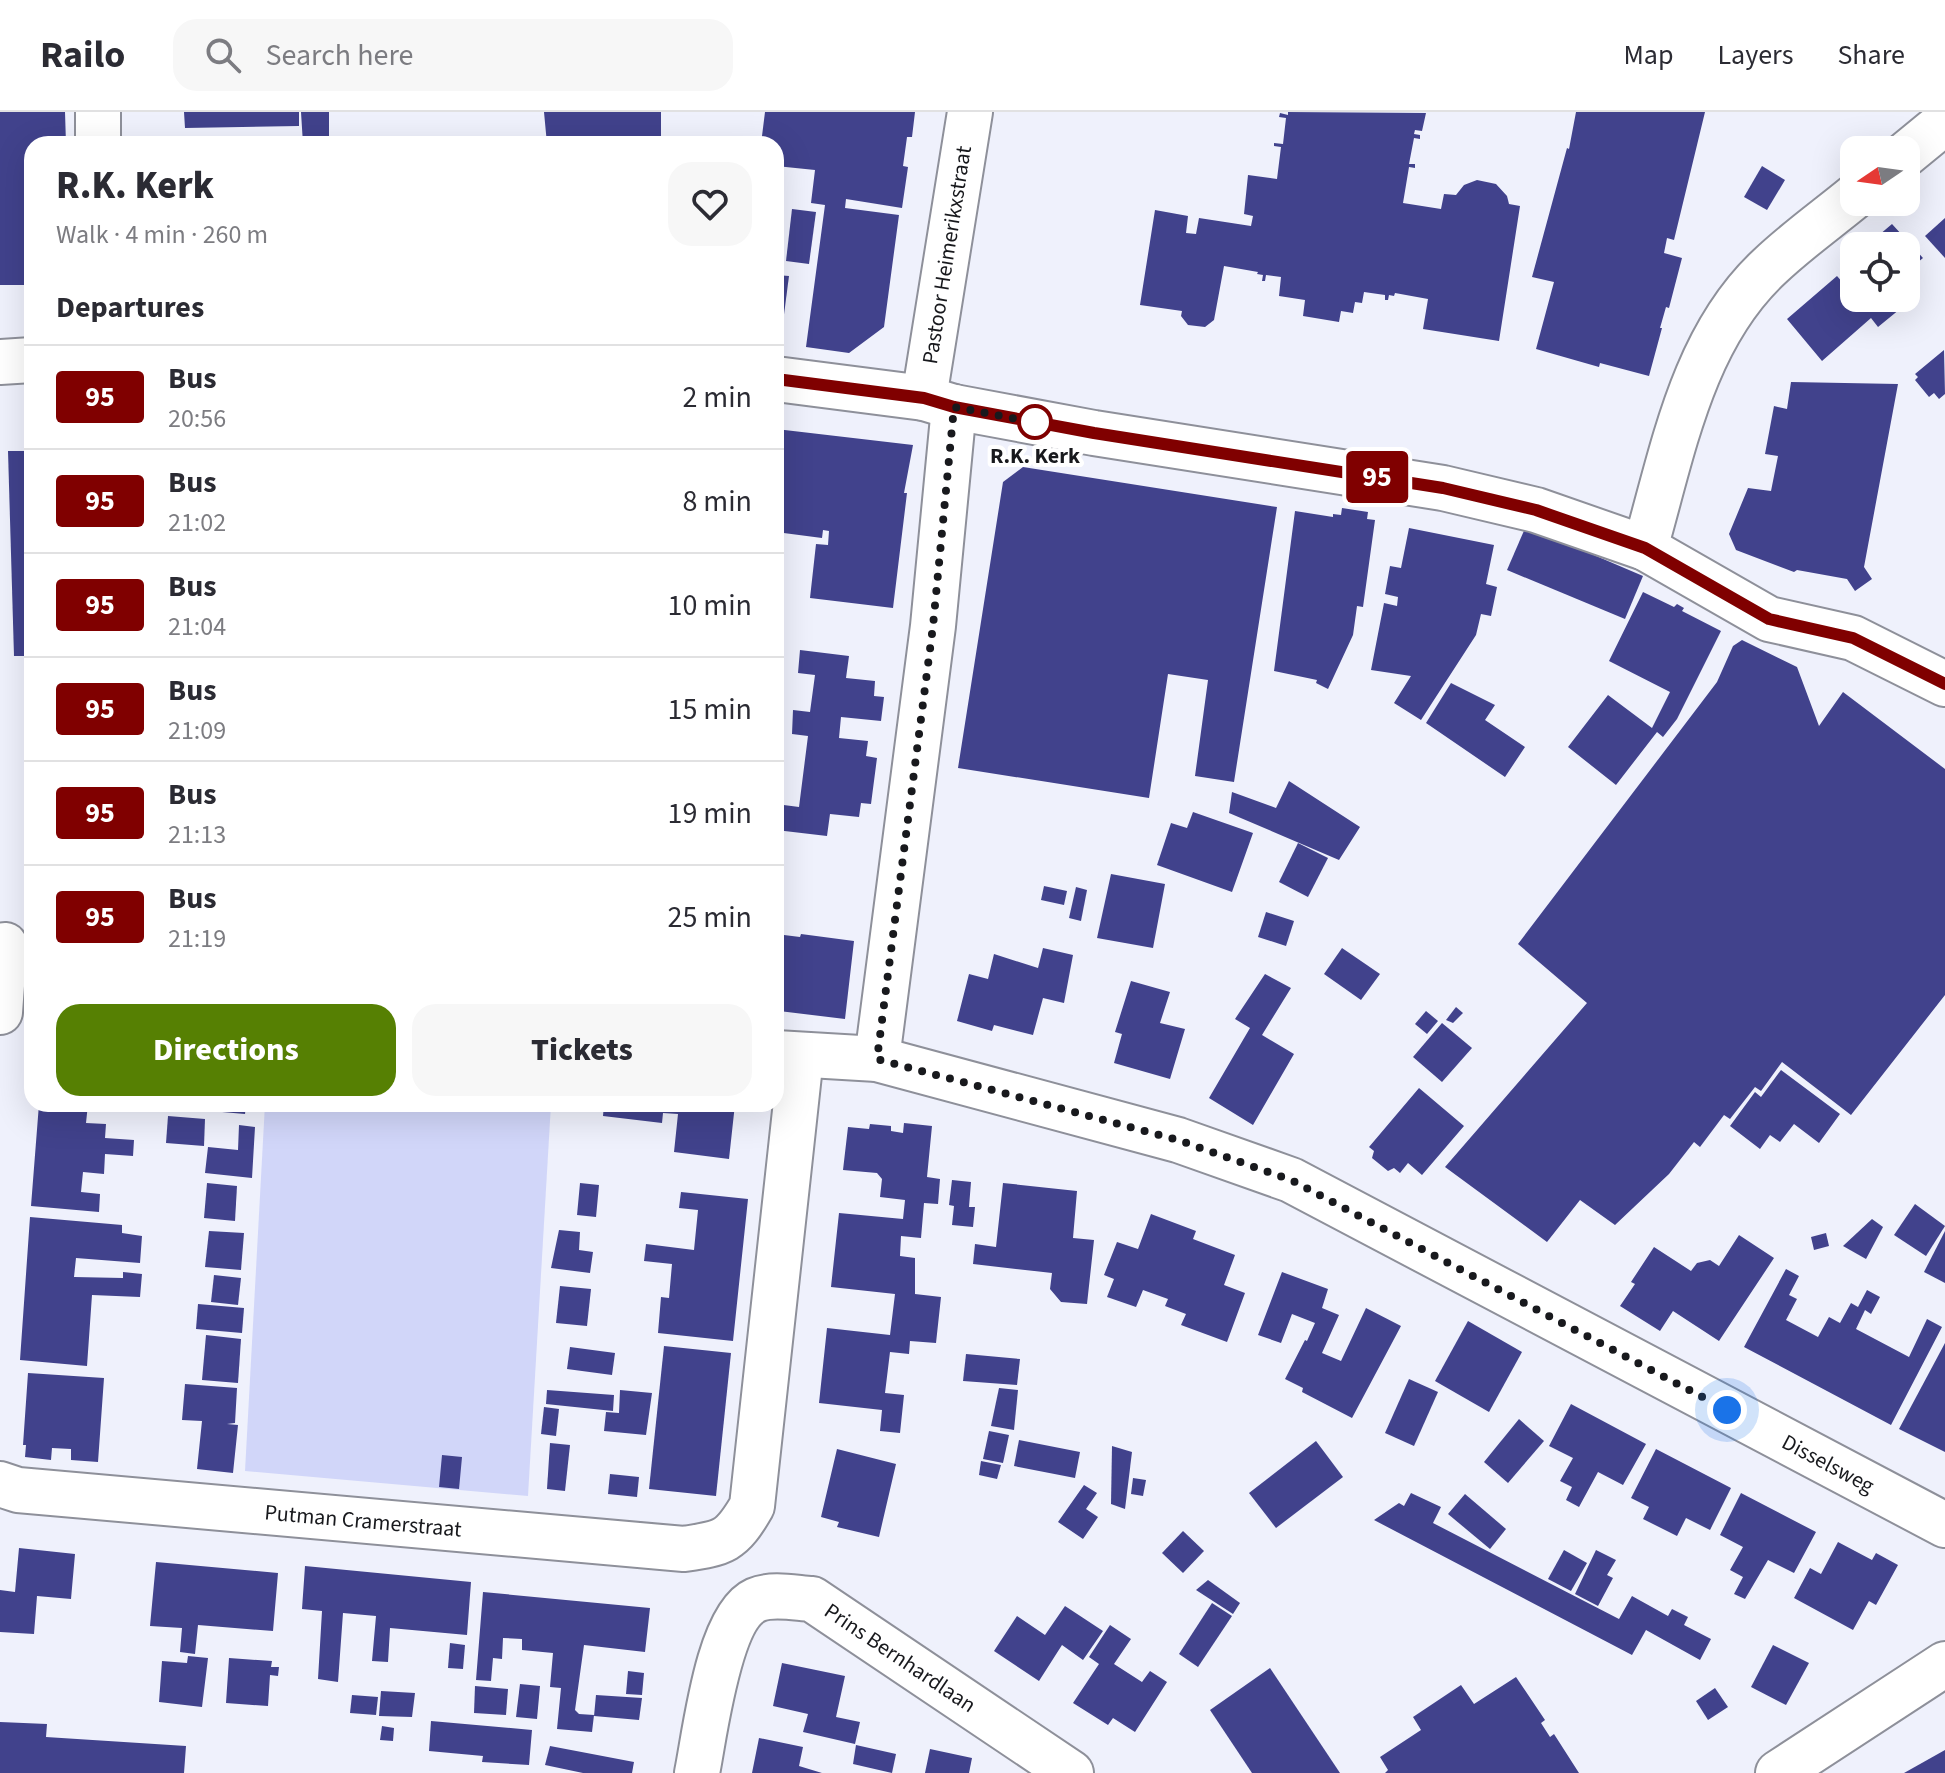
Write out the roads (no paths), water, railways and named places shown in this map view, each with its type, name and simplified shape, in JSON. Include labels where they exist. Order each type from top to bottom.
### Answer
[{"type":"street","points":[[98,112],[98,136]]},
{"type":"street","name":"Pastoor Heimerikxstraat","points":[[877,1059],[933,626],[939,403],[970,112]]},
{"type":"street","points":[[1920,143],[1945,122]]},
{"type":"street","points":[[1645,548],[1691,385],[1727,318],[1767,268],[1840,208]]},
{"type":"street","points":[[0,362],[24,360]]},
{"type":"street","points":[[784,380],[939,403],[1094,433],[1443,488],[1536,510],[1645,548],[1769,619],[1853,638],[1945,684]]},
{"type":"street","points":[[0,1012],[12,945]]},
{"type":"street","name":"Disselsweg","points":[[788,1055],[877,1059],[1178,1140],[1291,1180],[1945,1525]]},
{"type":"street","name":"Putman Cramerstraat","points":[[784,1105],[788,1055]]},
{"type":"street","name":"Putman Cramerstraat","points":[[0,1484],[18,1490],[684,1549],[718,1544],[737,1530],[752,1506],[783,1112]]},
{"type":"street","name":"Prins Bernhardlaan","points":[[697,1773],[721,1656],[733,1622],[755,1600],[783,1597],[812,1599],[1071,1773]]},
{"type":"street","points":[[1778,1773],[1945,1664]]},
{"type":"place","name":"R.K. Kerk","points":[[1035,422]]}]
